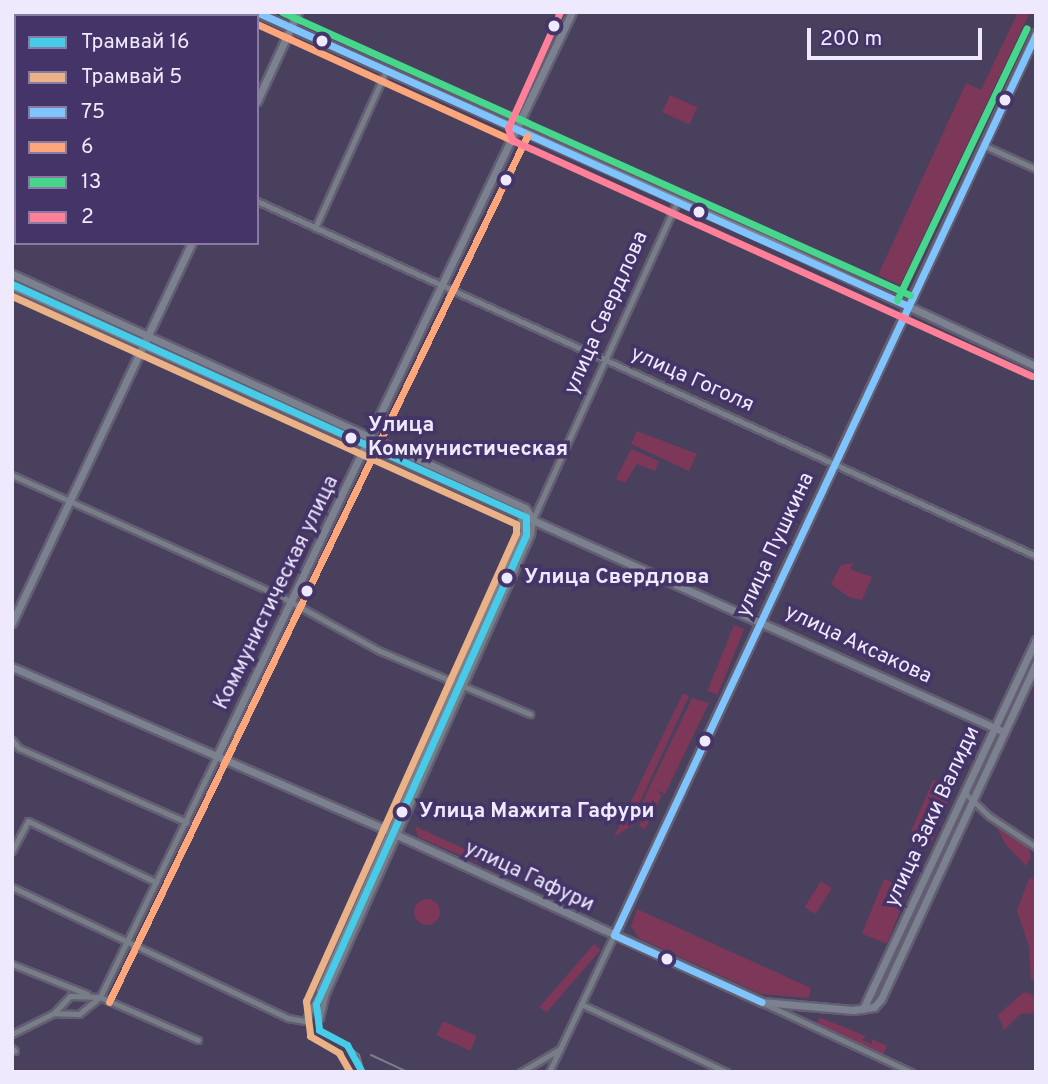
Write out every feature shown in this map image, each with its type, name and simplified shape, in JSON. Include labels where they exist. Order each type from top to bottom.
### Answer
[{"type":"main road","points":[[256,12],[678,200],[1036,366]]},
{"type":"main road","points":[[259,97],[298,12]]},
{"type":"main road","name":"Коммунистическая улица","points":[[218,756],[518,131],[572,12]]},
{"type":"main road","name":"улица Пушкина","points":[[614,934],[906,305],[1036,33]]},
{"type":"main road","points":[[12,623],[191,245]]},
{"type":"main road","points":[[12,274],[525,508],[533,519]]},
{"type":"main road","points":[[12,286],[366,448],[520,516],[533,519]]},
{"type":"main road","name":"улица Свердлова","points":[[323,991],[461,682],[524,531],[520,516]]},
{"type":"main road","name":"улица Аксакова","points":[[533,519],[1004,732]]},
{"type":"main road","name":"улица Заки Валиди","points":[[862,1009],[1036,639]]},
{"type":"main road","name":"улица Заки Валиди","points":[[862,1009],[881,999],[1036,664]]},
{"type":"main road","name":"улица Гафури","points":[[12,667],[394,833],[762,1002]]},
{"type":"main road","points":[[762,1002],[805,1008],[862,1009]]},
{"type":"street","points":[[315,228],[386,71]]},
{"type":"street","points":[[983,145],[1036,169]]},
{"type":"street","name":"улица Свердлова","points":[[461,682],[531,534],[533,519],[678,200]]},
{"type":"street","name":"улица Гоголя","points":[[259,202],[1036,556]]},
{"type":"street","points":[[12,475],[291,603],[380,651],[461,682],[530,714]]},
{"type":"street","points":[[12,740],[19,748],[186,822]]},
{"type":"street","name":"Коммунистическая улица","points":[[100,997],[218,756]]},
{"type":"street","points":[[964,792],[972,802],[1036,848]]},
{"type":"street","points":[[12,851],[27,821],[156,882]]},
{"type":"street","points":[[12,887],[129,939],[134,948],[234,994],[305,1021],[323,991]]},
{"type":"street","name":"улица Пушкина","points":[[549,1072],[614,934]]},
{"type":"street","points":[[12,964],[100,997],[198,1040]]},
{"type":"street","name":"улица Свердлова","points":[[320,1018],[323,991]]},
{"type":"street","points":[[12,1034],[54,1013],[70,996],[90,995]]},
{"type":"street","points":[[54,1013],[79,1014],[100,997]]},
{"type":"street","points":[[762,1002],[911,1072]]},
{"type":"street","points":[[581,1004],[726,1072]]},
{"type":"street","points":[[804,1023],[805,1008]]},
{"type":"street","points":[[521,1072],[560,1049]]},
{"type":"shaded area","points":[[1018,12],[1030,12],[900,285],[878,275],[966,83],[981,90]]},
{"type":"shaded area","points":[[670,95],[697,107],[690,125],[662,112]]},
{"type":"shaded area","points":[[637,431],[697,454],[689,471],[631,444]]},
{"type":"shaded area","points":[[631,449],[659,461],[655,471],[637,464],[625,483],[616,479]]},
{"type":"shaded area","points":[[853,563],[850,569],[872,577],[862,600],[849,597],[831,584],[841,565]]},
{"type":"shaded area","points":[[734,625],[744,629],[718,695],[707,691]]},
{"type":"shaded area","points":[[683,693],[689,696],[638,806],[636,823],[614,837]]},
{"type":"shaded area","points":[[692,698],[709,703],[665,794],[656,790],[662,795],[645,829],[639,826],[647,809],[641,805]]},
{"type":"shaded area","points":[[933,780],[954,789],[932,841],[911,832]]},
{"type":"shaded area","points":[[415,826],[495,863],[496,871],[418,837]]},
{"type":"shaded area","points":[[996,826],[1028,846],[1031,857],[1026,866],[1006,845]]},
{"type":"shaded area","points":[[1030,877],[1036,881],[1036,979],[1031,981],[1029,947],[1017,910]]},
{"type":"shaded area","points":[[884,879],[909,889],[887,944],[862,934]]},
{"type":"shaded area","points":[[821,881],[832,888],[816,914],[805,907]]},
{"type":"shaded area","points":[[427,899],[437,902],[440,912],[437,922],[427,925],[417,922],[414,912],[417,902]]},
{"type":"shaded area","points":[[637,909],[811,988],[809,998],[761,994],[639,938],[631,926]]},
{"type":"shaded area","points":[[594,944],[601,950],[546,1013],[540,1007]]},
{"type":"shaded area","points":[[1024,992],[1036,996],[1036,1013],[1020,1014],[1004,1030],[998,1015]]},
{"type":"shaded area","points":[[819,1017],[866,1036],[862,1040],[872,1044],[872,1039],[887,1046],[883,1055],[817,1025]]},
{"type":"shaded area","points":[[443,1021],[477,1036],[470,1051],[436,1036]]},
{"type":"tram line","name":"16","points":[[12,284],[526,517],[526,535],[316,1004],[319,1030],[347,1045],[362,1072]]},
{"type":"tram line","name":"5","points":[[12,296],[516,524],[516,533],[306,1001],[310,1036],[339,1053],[350,1072]]},
{"type":"tram line","points":[[347,1045],[359,1055],[364,1072]]},
{"type":"tram line","points":[[371,1055],[407,1072]]},
{"type":"transit line","name":"75","points":[[257,12],[906,305]]},
{"type":"transit line","name":"13","points":[[282,12],[910,295]]},
{"type":"transit line","name":"2","points":[[560,12],[508,128],[512,140],[1032,376]]},
{"type":"transit line","name":"6","points":[[259,25],[514,141]]},
{"type":"transit line","name":"13","points":[[897,300],[1027,28]]},
{"type":"transit line","name":"75","points":[[614,935],[1036,34]]},
{"type":"transit line","name":"6","points":[[109,1002],[527,136]]},
{"type":"transit line","name":"75","points":[[614,935],[762,1002]]},
{"type":"place","name":"Улица Коммунистическая","points":[[351,438]]},
{"type":"place","name":"Улица Свердлова","points":[[507,578]]},
{"type":"place","name":"Улица Мажита Гафури","points":[[402,812]]}]
